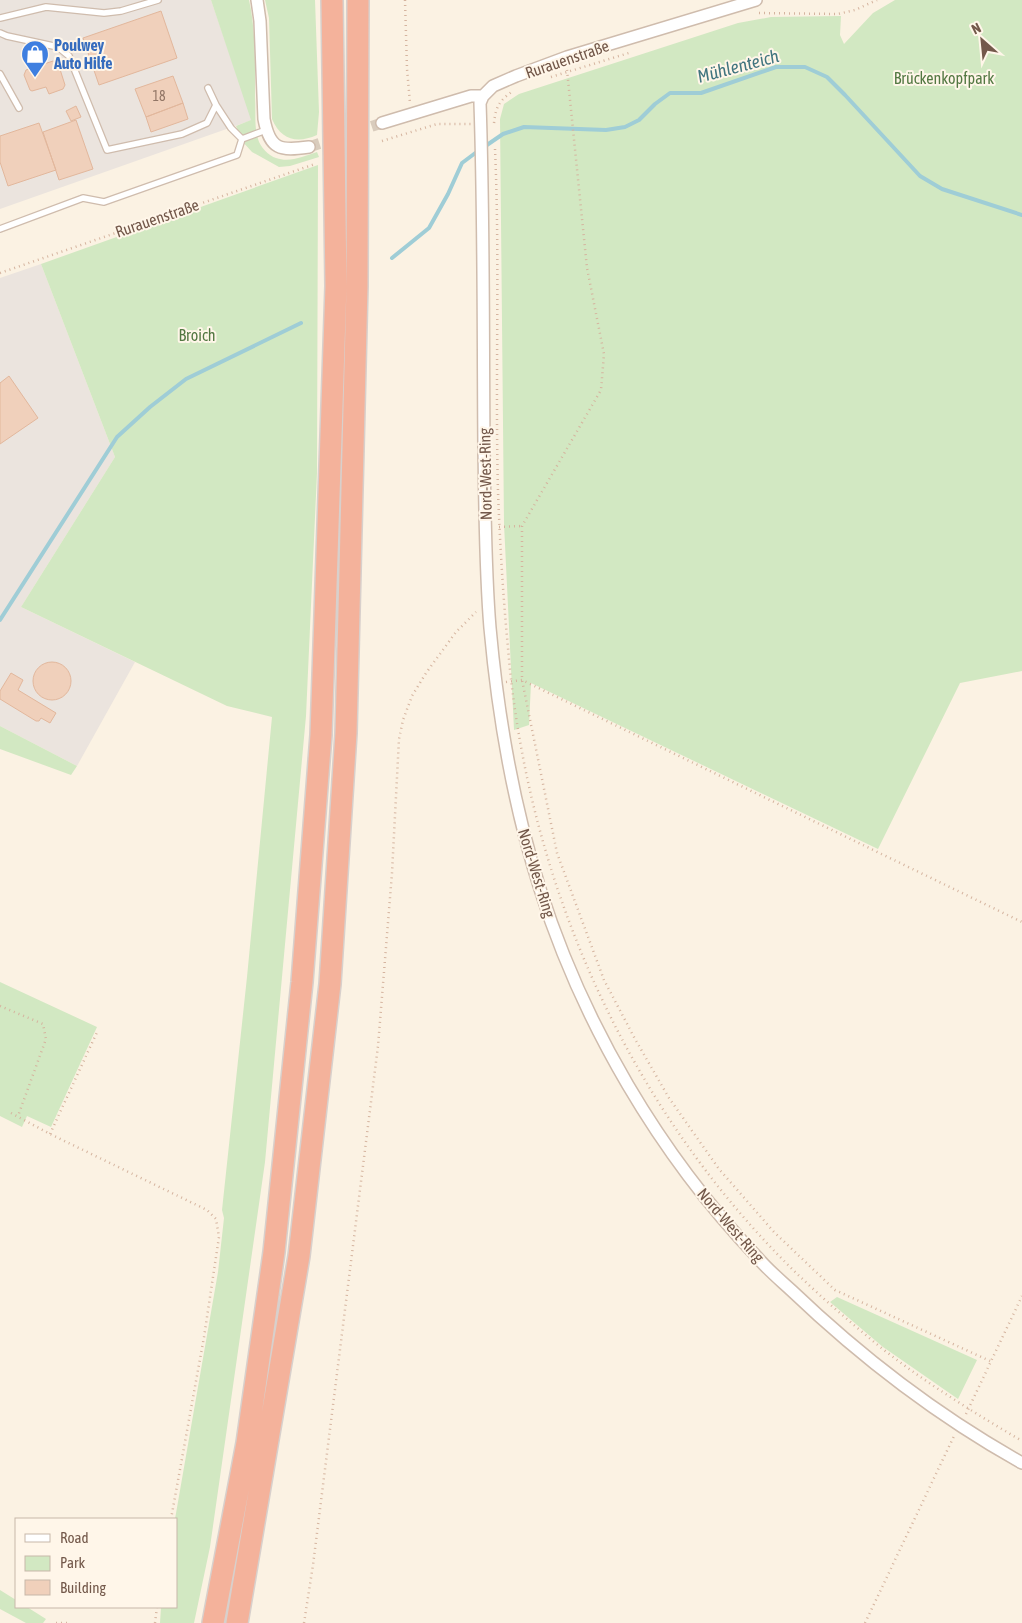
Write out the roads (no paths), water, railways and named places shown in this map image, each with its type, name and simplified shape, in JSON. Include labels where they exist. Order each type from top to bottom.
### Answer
[{"type":"highway","points":[[213,1623],[247,1443],[274,1252],[302,982],[321,735],[336,286],[332,0]]},
{"type":"highway","points":[[237,1623],[300,1256],[330,984],[346,733],[357,286],[358,0]]},
{"type":"street","points":[[257,0],[260,21],[266,130],[276,146],[289,150],[309,147]]},
{"type":"street","name":"Rurauenstraße","points":[[382,123],[471,96],[483,96],[493,86],[567,57],[756,0]]},
{"type":"street","name":"Nord-West-Ring","points":[[483,96],[480,103],[485,529],[488,596],[496,683],[516,799],[532,862],[554,928],[589,1011],[627,1082],[650,1120],[693,1181],[757,1258],[820,1318],[887,1373],[960,1424],[1022,1463]]},
{"type":"lane","points":[[0,18],[46,7],[104,13],[121,11],[158,0]]},
{"type":"lane","points":[[0,33],[58,47],[68,56],[107,150],[182,134],[207,123],[216,105]]},
{"type":"lane","points":[[0,74],[19,108]]},
{"type":"lane","points":[[208,88],[216,105],[231,128],[242,139]]},
{"type":"lane","points":[[242,139],[266,130]]},
{"type":"lane","points":[[0,229],[84,198],[104,202],[237,155],[242,139]]},
{"type":"waterway","name":"Mühlenteich","points":[[484,147],[503,134],[524,127],[606,130],[625,127],[639,120],[655,104],[670,93],[701,93],[776,67],[805,67],[827,77],[920,176],[942,189],[1022,215]]},
{"type":"waterway","name":"Mühlenteich","points":[[392,258],[429,228],[448,194],[462,163],[478,151]]},
{"type":"waterway","points":[[0,620],[117,437],[150,407],[186,379],[301,323]]},
{"type":"tunnel","points":[[309,147],[382,123]]},
{"type":"place","name":"Poulwey Auto Hilfe","points":[[35,78]]},
{"type":"park label","name":"Brückenkopfpark","points":[[944,78]]},
{"type":"park label","name":"Broich","points":[[197,335]]}]
